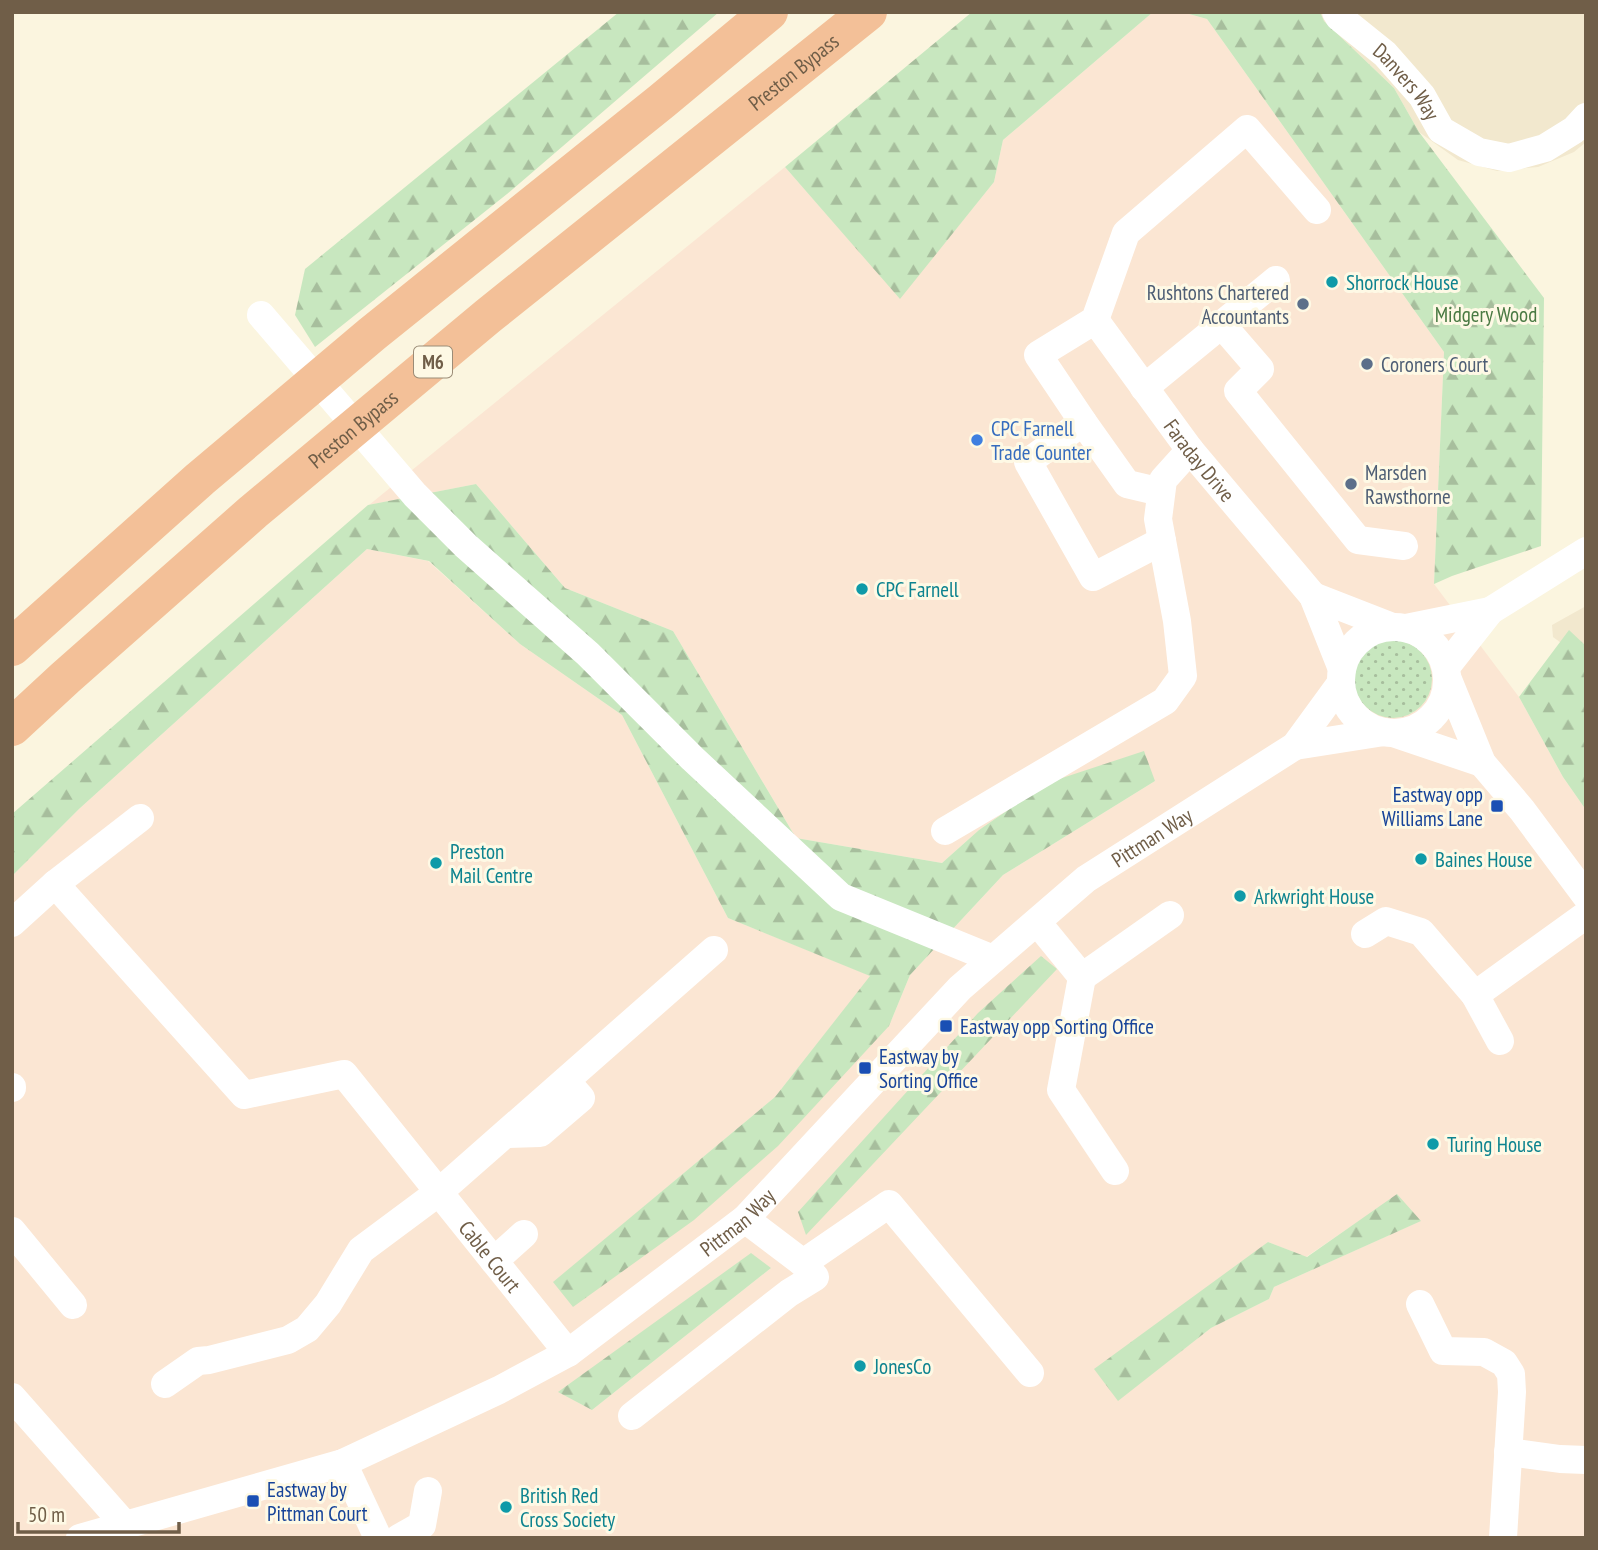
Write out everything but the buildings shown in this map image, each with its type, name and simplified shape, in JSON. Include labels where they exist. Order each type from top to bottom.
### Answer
[{"type":"highway","points":[[12,647],[200,479],[372,334],[769,12]]},
{"type":"highway","name":"Preston Bypass","points":[[12,727],[274,494],[488,316],[868,12]]},
{"type":"street","name":"Danvers Way","points":[[1336,12],[1385,54],[1422,96],[1441,130],[1479,152],[1509,158],[1545,148],[1574,130],[1586,117]]},
{"type":"street","points":[[1161,492],[1126,484],[1038,355],[1095,320],[1126,233],[1247,129],[1317,210]]},
{"type":"street","points":[[1144,388],[1276,280]]},
{"type":"street","points":[[261,315],[415,495],[466,546],[588,654],[692,758],[841,897],[993,959]]},
{"type":"street","name":"Faraday Drive","points":[[1095,320],[1190,450],[1312,596],[1341,676]]},
{"type":"street","points":[[1222,326],[1260,369],[1238,391],[1358,540],[1404,546]]},
{"type":"street","points":[[1083,422],[1028,462],[1093,577],[1162,541]]},
{"type":"street","points":[[944,831],[1165,701],[1183,676],[1177,621],[1158,519],[1163,480],[1190,450]]},
{"type":"street","points":[[1490,611],[1447,672],[1445,695],[1437,710],[1425,723],[1410,731],[1388,733],[1367,726],[1354,715],[1345,700],[1341,676],[1348,653],[1359,640],[1373,630],[1490,611],[1586,551]]},
{"type":"street","name":"Faraday Drive","points":[[1312,596],[1398,627]]},
{"type":"street","points":[[1398,627],[1420,633],[1432,642],[1441,654],[1482,763],[1522,810],[1586,895]]},
{"type":"street","name":"Pittman Way","points":[[1295,747],[1341,676]]},
{"type":"street","name":"Pittman Way","points":[[80,1538],[343,1463],[499,1390],[568,1353],[746,1219],[960,988],[1086,879],[1295,747],[1388,733],[1482,763]]},
{"type":"street","points":[[12,923],[55,884],[140,818]]},
{"type":"street","name":"Cable Court","points":[[55,884],[243,1095],[344,1074],[568,1353]]},
{"type":"street","points":[[1115,1171],[1061,1090],[1082,977],[1170,915]]},
{"type":"street","points":[[1475,995],[1586,915]]},
{"type":"street","points":[[1365,934],[1386,921],[1421,932],[1475,995],[1500,1041]]},
{"type":"street","points":[[1037,922],[1082,977]]},
{"type":"street","points":[[165,1384],[198,1361],[288,1340],[307,1329],[328,1304],[361,1250],[439,1192],[715,950]]},
{"type":"street","points":[[803,1263],[889,1204],[1030,1373]]},
{"type":"street","points":[[632,1416],[789,1293],[815,1278],[803,1263],[746,1219]]},
{"type":"street","points":[[12,1231],[73,1305]]},
{"type":"street","points":[[494,1261],[524,1234]]},
{"type":"street","points":[[1420,1304],[1443,1351],[1484,1352],[1503,1363],[1511,1374],[1503,1538]]},
{"type":"street","points":[[12,1397],[125,1525]]},
{"type":"street","points":[[1508,1452],[1586,1460]]},
{"type":"street","points":[[343,1463],[379,1538]]},
{"type":"street","points":[[399,1538],[422,1525],[428,1491]]},
{"type":"shaded area","points":[[1153,12],[1182,12],[1207,19],[1444,352],[1434,584],[1519,697],[1563,777],[1586,810],[1586,1538],[12,1538],[12,876],[79,809],[367,549],[428,561],[520,644],[622,715],[728,918],[871,976],[775,1097],[554,1282],[889,1026],[910,975],[1003,875],[1155,781],[1047,783],[979,830],[942,863],[796,838],[673,631],[565,588],[476,484],[369,505],[785,167],[900,298],[994,182],[1003,140]],"holes":[[[1390,1200],[1416,1223],[1274,1287],[1269,1299],[1211,1328],[1118,1400],[1268,1242],[1306,1257]],[[771,1268],[592,1410],[559,1392]]]},
{"type":"shaded area","points":[[1320,12],[1586,12],[1586,142],[1574,152],[1538,167],[1497,171],[1458,160],[1419,132],[1394,88],[1324,21]]},
{"type":"shaded area","points":[[1586,606],[1586,661],[1553,637],[1552,625]]},
{"type":"green space","points":[[619,12],[719,12],[507,194],[315,347],[295,315],[305,269]]},
{"type":"green space","points":[[972,12],[1153,12],[1003,140],[994,182],[900,299],[785,167]]},
{"type":"green space","name":"Midgery Wood","points":[[1182,12],[1320,12],[1324,21],[1394,88],[1419,132],[1544,298],[1541,546],[1434,584],[1444,352],[1207,19]]},
{"type":"green space","points":[[476,484],[565,588],[673,631],[796,838],[942,863],[979,830],[1047,783],[1144,751],[1155,781],[1003,875],[910,975],[889,1026],[778,1146],[694,1220],[573,1307],[553,1282],[775,1097],[870,976],[728,918],[622,715],[520,644],[429,561],[367,549],[79,809],[12,876],[12,814],[368,505]]},
{"type":"green space","points":[[1569,630],[1586,646],[1586,810],[1563,777],[1519,697]]},
{"type":"green space","points":[[1393,640],[1408,643],[1420,652],[1429,664],[1432,679],[1429,694],[1420,706],[1408,715],[1393,718],[1378,715],[1366,706],[1357,694],[1354,679],[1357,664],[1366,652],[1378,643]]},
{"type":"green space","points":[[1041,956],[1057,969],[806,1235],[798,1212],[978,1013]]},
{"type":"green space","points":[[1397,1194],[1421,1221],[1274,1287],[1269,1299],[1211,1328],[1118,1401],[1094,1369],[1268,1242],[1307,1257]]},
{"type":"green space","points":[[751,1253],[771,1268],[592,1410],[558,1392]]},
{"type":"place","name":"Shorrock House","points":[[1332,282]]},
{"type":"place","name":"Rushtons Chartered Accountants","points":[[1303,304]]},
{"type":"place","name":"Coroners Court","points":[[1367,364]]},
{"type":"place","name":"CPC Farnell Trade Counter","points":[[977,440]]},
{"type":"place","name":"Marsden Rawsthorne","points":[[1351,484]]},
{"type":"place","name":"CPC Farnell","points":[[862,589]]},
{"type":"place","name":"Eastway opp Williams Lane","points":[[1497,806]]},
{"type":"place","name":"Baines House","points":[[1421,859]]},
{"type":"place","name":"Preston Mail Centre","points":[[436,863]]},
{"type":"place","name":"Arkwright House","points":[[1240,896]]},
{"type":"place","name":"Eastway opp Sorting Office","points":[[946,1026]]},
{"type":"place","name":"Eastway by Sorting Office","points":[[865,1068]]},
{"type":"place","name":"Turing House","points":[[1433,1144]]},
{"type":"place","name":"JonesCo","points":[[860,1366]]},
{"type":"place","name":"Eastway by Pittman Court","points":[[253,1501]]},
{"type":"place","name":"British Red Cross Society","points":[[506,1507]]}]
